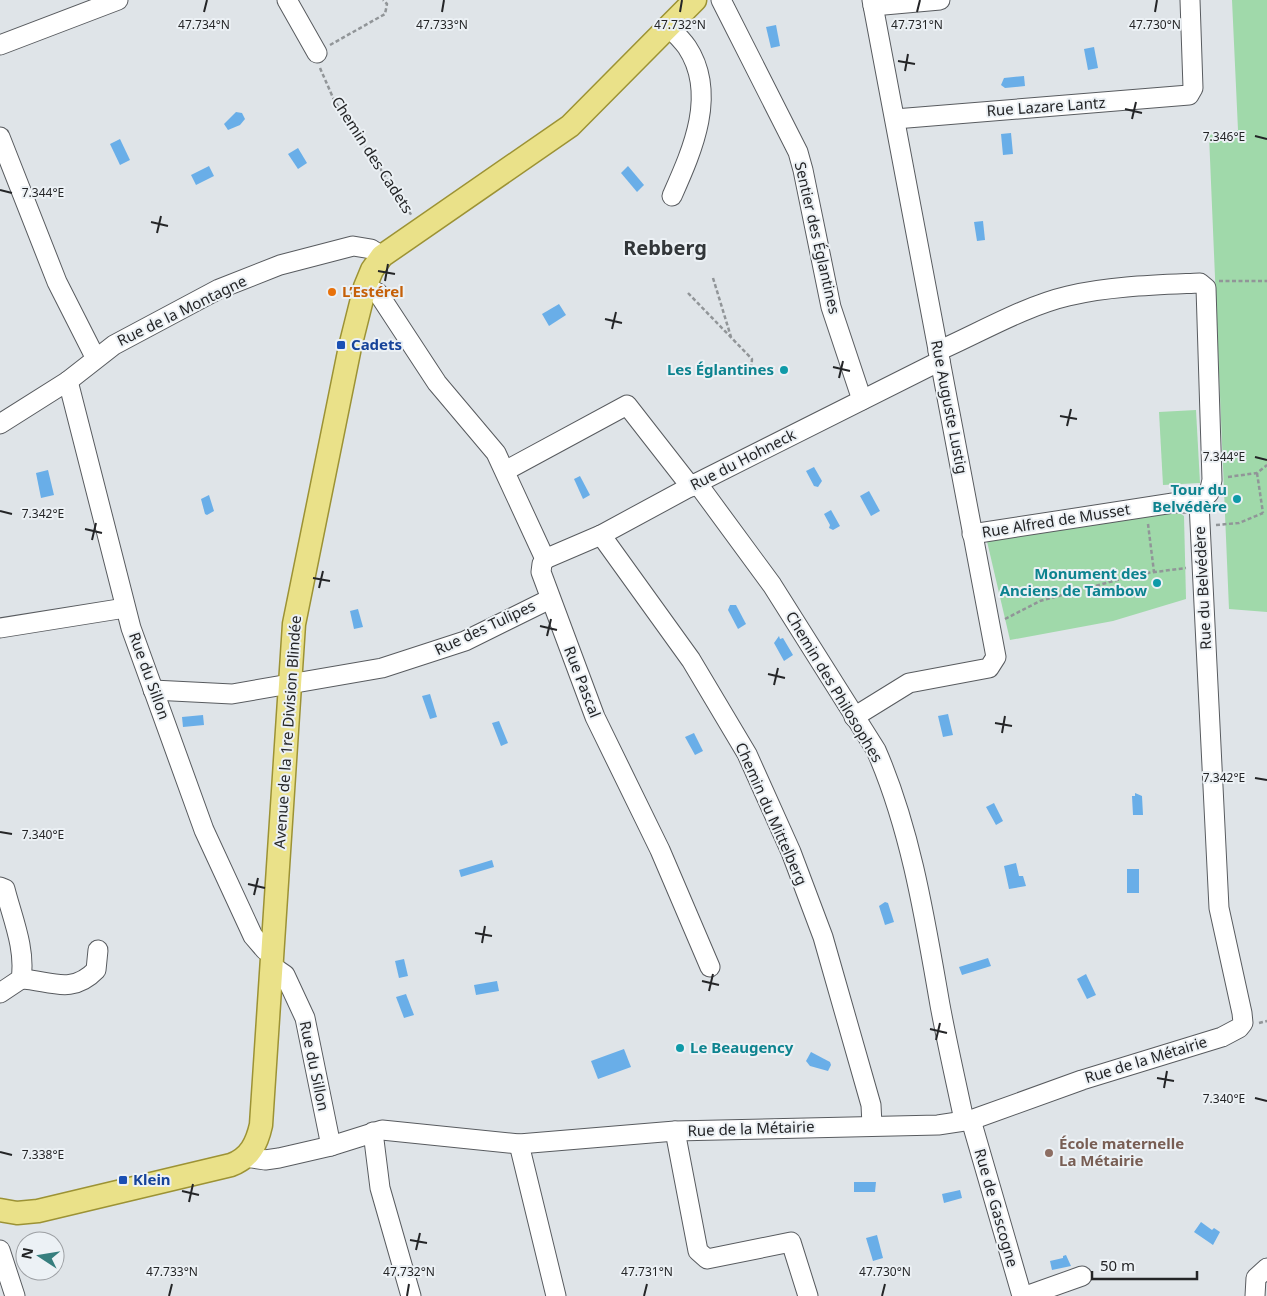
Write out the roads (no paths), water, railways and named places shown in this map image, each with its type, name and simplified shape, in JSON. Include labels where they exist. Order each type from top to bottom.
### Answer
[{"type":"main road","name":"Avenue de la 1re Division Blindée","points":[[246,1157],[258,1138],[262,1125],[289,683],[296,616],[350,347],[365,288],[372,270],[382,256],[570,126],[695,0]]},
{"type":"main road","points":[[0,1210],[17,1213],[38,1211],[231,1165],[246,1157]]},
{"type":"street","points":[[0,46],[118,0]]},
{"type":"street","points":[[287,0],[317,53]]},
{"type":"street","name":"Sentier des Églantines","points":[[721,0],[798,152],[831,307],[862,400]]},
{"type":"street","points":[[873,3],[940,0]]},
{"type":"street","name":"Rue Lazare Lantz","points":[[894,119],[1189,95],[1193,88],[1190,0]]},
{"type":"street","name":"Rue Auguste Lustig","points":[[854,717],[909,683],[989,668],[996,657],[873,3]]},
{"type":"street","points":[[669,27],[687,47],[696,66],[702,88],[701,109],[689,159],[672,196]]},
{"type":"street","points":[[0,137],[57,282],[95,357]]},
{"type":"street","name":"Rue de la Montagne","points":[[0,424],[68,380],[95,357],[140,330],[219,289],[280,265],[353,246],[371,249],[382,256]]},
{"type":"street","points":[[939,356],[1034,308],[1067,296],[1138,285],[1200,283],[1206,288],[1212,480],[1209,493],[1199,503]]},
{"type":"street","points":[[365,288],[378,293],[438,383],[496,453],[546,559]]},
{"type":"street","name":"Rue du Hohneck","points":[[546,559],[600,535],[862,400],[939,356]]},
{"type":"street","name":"Rue du Sillon","points":[[68,380],[125,608],[153,690],[204,830],[253,936],[273,958],[285,975],[305,1018],[331,1146]]},
{"type":"street","name":"Chemin des Philosophes","points":[[505,471],[627,405],[694,485],[772,585],[876,750],[887,775],[907,840],[967,1120]]},
{"type":"street","name":"Rue Alfred de Musset","points":[[972,534],[1173,503],[1199,503]]},
{"type":"street","name":"Rue du Belvédère","points":[[1199,503],[1220,908],[1243,1023]]},
{"type":"street","name":"Chemin du Mittelberg","points":[[600,535],[691,660],[746,754],[791,852],[823,937],[871,1104],[872,1125]]},
{"type":"street","name":"Rue Pascal","points":[[546,559],[542,564],[540,572],[595,717],[660,850],[710,967]]},
{"type":"street","name":"Rue des Tulipes","points":[[153,690],[232,694],[382,668],[441,650],[550,599]]},
{"type":"street","points":[[0,628],[125,608]]},
{"type":"street","points":[[0,888],[4,889],[22,954],[21,979]]},
{"type":"street","points":[[0,993],[21,979],[59,986],[83,979],[96,970],[98,950]]},
{"type":"street","name":"Rue de la Métairie","points":[[246,1157],[265,1160],[331,1146],[382,1130],[519,1144],[675,1131],[872,1125],[921,1126],[967,1120],[1082,1080],[1222,1036],[1239,1028],[1243,1023]]},
{"type":"street","name":"Rue de Gascogne","points":[[967,1120],[1024,1296]]},
{"type":"street","points":[[675,1131],[698,1251],[707,1259],[791,1242],[808,1296]]},
{"type":"street","points":[[373,1132],[380,1188],[411,1296]]},
{"type":"street","points":[[519,1144],[556,1296]]},
{"type":"street","points":[[0,1250],[15,1296]]},
{"type":"street","points":[[1256,1296],[1256,1278],[1267,1268]]},
{"type":"street","points":[[1024,1296],[1082,1276]]},
{"type":"water","points":[[776,25],[780,46],[771,48],[766,27]]},
{"type":"water","points":[[1094,47],[1098,68],[1088,70],[1084,49]]},
{"type":"water","points":[[1024,76],[1025,86],[1005,88],[1001,85],[1004,78]]},
{"type":"water","points":[[236,112],[242,113],[245,119],[240,125],[228,130],[224,124]]},
{"type":"water","points":[[1011,133],[1013,154],[1003,155],[1001,134]]},
{"type":"water","points":[[120,139],[130,160],[120,165],[110,144]]},
{"type":"water","points":[[298,148],[307,163],[298,169],[288,154]]},
{"type":"water","points":[[209,166],[214,176],[196,185],[191,175]]},
{"type":"water","points":[[628,166],[644,185],[637,192],[621,173]]},
{"type":"water","points":[[983,221],[985,240],[977,241],[974,222]]},
{"type":"water","points":[[559,304],[566,315],[549,326],[542,314]]},
{"type":"water","points":[[814,467],[822,481],[818,487],[814,486],[806,471]]},
{"type":"water","points":[[48,470],[54,495],[41,498],[36,473]]},
{"type":"water","points":[[580,476],[590,495],[583,499],[574,479]]},
{"type":"water","points":[[869,491],[880,511],[871,516],[860,496]]},
{"type":"water","points":[[209,495],[214,511],[207,515],[205,514],[201,499]]},
{"type":"water","points":[[831,510],[840,526],[833,530],[829,528],[830,525],[824,514]]},
{"type":"water","points":[[730,605],[736,605],[746,624],[738,629],[728,610]]},
{"type":"water","points":[[358,609],[363,627],[354,629],[350,611]]},
{"type":"water","points":[[779,636],[780,639],[783,638],[793,655],[784,661],[774,643]]},
{"type":"water","points":[[430,694],[437,717],[430,719],[422,696]]},
{"type":"water","points":[[948,714],[953,735],[943,737],[938,716]]},
{"type":"water","points":[[203,715],[204,725],[183,727],[182,717]]},
{"type":"water","points":[[499,721],[508,743],[501,746],[492,723]]},
{"type":"water","points":[[694,733],[703,751],[695,755],[685,737]]},
{"type":"water","points":[[1135,793],[1142,796],[1143,815],[1133,815],[1132,796],[1135,796]]},
{"type":"water","points":[[994,803],[1003,821],[996,825],[986,807]]},
{"type":"water","points":[[492,860],[494,867],[461,877],[459,870]]},
{"type":"water","points":[[1016,863],[1019,876],[1023,876],[1026,886],[1009,889],[1004,866]]},
{"type":"water","points":[[1127,869],[1139,869],[1139,893],[1127,893]]},
{"type":"water","points":[[885,902],[888,903],[894,922],[885,925],[879,906]]},
{"type":"water","points":[[988,958],[991,966],[962,975],[959,967]]},
{"type":"water","points":[[404,959],[408,976],[399,978],[395,961]]},
{"type":"water","points":[[1086,974],[1096,995],[1087,999],[1077,979]]},
{"type":"water","points":[[497,981],[499,991],[476,995],[474,985]]},
{"type":"water","points":[[406,994],[414,1015],[404,1018],[396,997]]},
{"type":"water","points":[[624,1049],[631,1067],[598,1079],[591,1061]]},
{"type":"water","points":[[811,1052],[830,1062],[831,1065],[828,1071],[810,1066],[806,1061]]},
{"type":"water","points":[[854,1182],[876,1182],[875,1192],[854,1192]]},
{"type":"water","points":[[960,1190],[962,1198],[944,1203],[942,1194]]},
{"type":"water","points":[[1201,1222],[1212,1230],[1214,1228],[1220,1232],[1213,1245],[1194,1232]]},
{"type":"water","points":[[877,1235],[883,1258],[873,1261],[866,1238]]},
{"type":"water","points":[[1066,1255],[1071,1266],[1052,1270],[1050,1261],[1063,1258]]},
{"type":"place","name":"L’Estérel","points":[[332,292]]},
{"type":"place","name":"Cadets","points":[[341,345]]},
{"type":"place","name":"Les Églantines","points":[[784,370]]},
{"type":"place","name":"Tour du Belvédère","points":[[1237,499]]},
{"type":"place","name":"Monument des Anciens de Tambow","points":[[1157,583]]},
{"type":"place","name":"Le Beaugency","points":[[680,1048]]},
{"type":"place","name":"École maternelle La Métairie","points":[[1049,1153]]},
{"type":"place","name":"Klein","points":[[123,1180]]},
{"type":"district","name":"Rebberg","points":[[665,248]]}]
